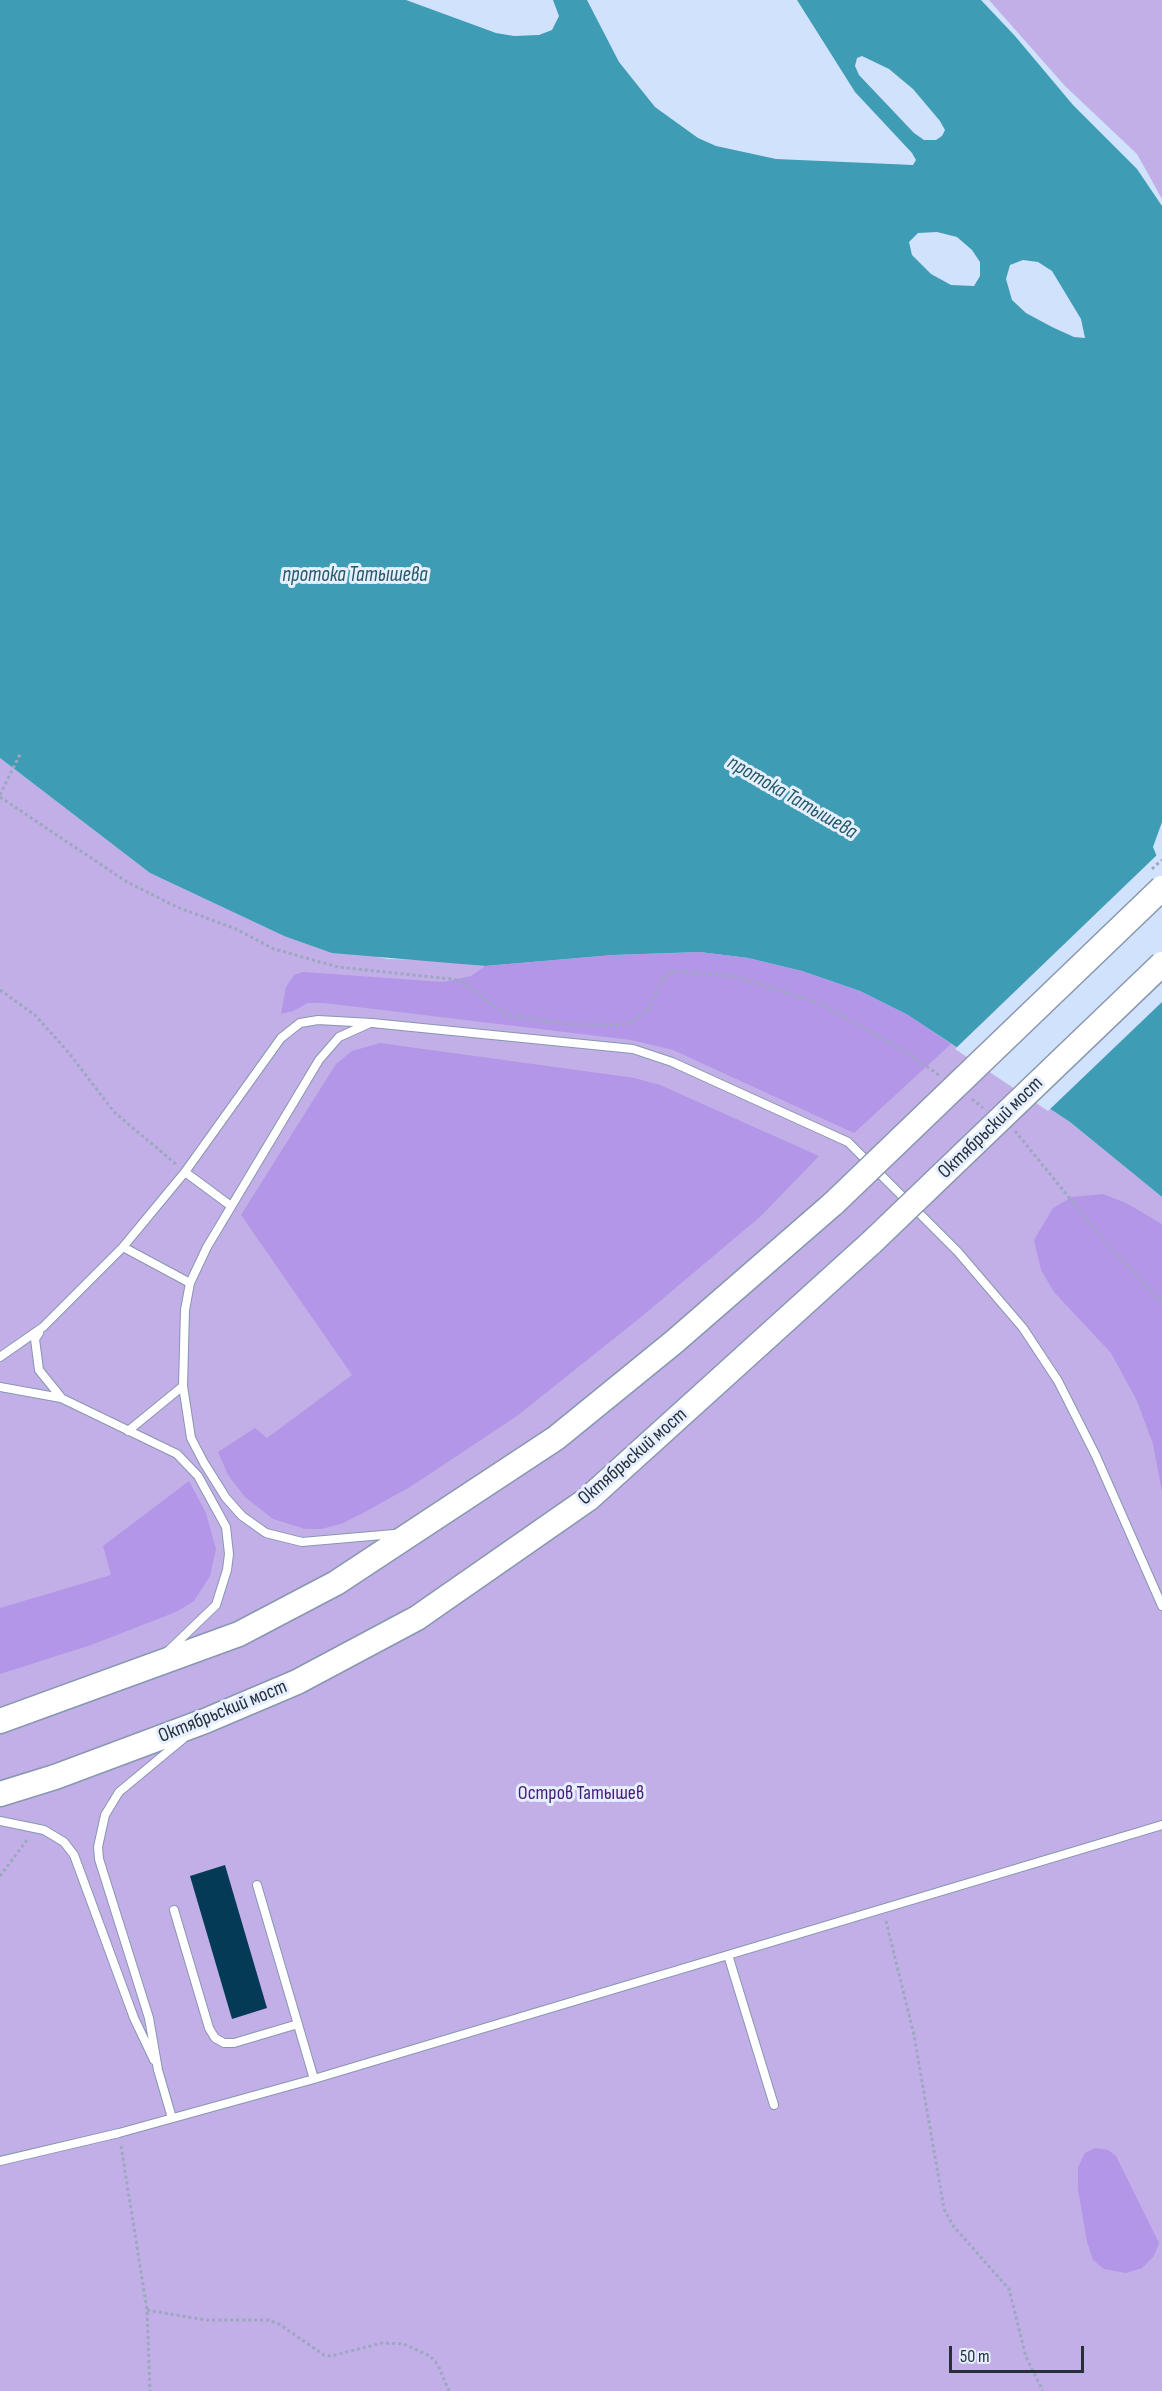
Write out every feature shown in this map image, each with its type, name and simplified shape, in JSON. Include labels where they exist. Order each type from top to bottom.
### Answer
[{"type":"main road","points":[[0,1721],[239,1634],[336,1583],[417,1532],[556,1438],[674,1342],[834,1203],[1162,888]]},
{"type":"main road","name":"Октябрьский мост","points":[[0,1794],[55,1777],[205,1721],[297,1682],[417,1618],[588,1499],[872,1242],[1162,964]]},
{"type":"lane","points":[[0,1357],[43,1327],[123,1247],[185,1172],[290,1028],[312,1020],[372,1023],[633,1049],[672,1062],[851,1144],[958,1252],[1003,1302],[1058,1381],[1096,1456],[1162,1606]]},
{"type":"lane","points":[[372,1023],[347,1032],[332,1043],[231,1206],[190,1283],[182,1337],[183,1386],[192,1438],[204,1463],[226,1498],[242,1516],[266,1533],[311,1542],[417,1532]]},
{"type":"lane","points":[[185,1172],[231,1206]]},
{"type":"lane","points":[[123,1247],[190,1283]]},
{"type":"lane","points":[[43,1327],[35,1339],[39,1370],[61,1398]]},
{"type":"lane","points":[[128,1431],[183,1386]]},
{"type":"lane","points":[[0,1388],[61,1398],[177,1454],[188,1463],[222,1517],[228,1538],[227,1570],[216,1605],[148,1669]]},
{"type":"lane","points":[[172,2118],[158,2070],[149,2018],[99,1859],[99,1836],[105,1815],[119,1792],[205,1721]]},
{"type":"lane","points":[[0,1821],[44,1830],[64,1842],[74,1855],[134,2018],[158,2070]]},
{"type":"lane","points":[[0,2161],[119,2133],[314,2079],[883,1911],[1162,1825]]},
{"type":"lane","points":[[257,1886],[314,2079]]},
{"type":"lane","points":[[174,1910],[209,2028],[215,2038],[224,2043],[234,2043],[298,2024]]},
{"type":"lane","points":[[728,1955],[774,2104]]},
{"type":"path","points":[[20,754],[0,796],[127,882],[177,907],[236,929],[274,950],[338,967],[460,980],[506,1015],[558,1023],[619,1025],[632,1022],[649,1008],[662,980],[670,971],[734,976],[822,1004],[908,1053],[943,1078]]},
{"type":"path","points":[[0,990],[35,1015],[50,1030],[114,1112],[185,1172]]},
{"type":"path","points":[[970,1098],[988,1112]]},
{"type":"path","points":[[1007,1125],[1033,1152],[1102,1238],[1162,1303]]},
{"type":"path","points":[[0,1876],[32,1834]]},
{"type":"path","points":[[883,1911],[914,2035],[944,2209],[954,2227],[1009,2289],[1028,2363],[1043,2391]]},
{"type":"path","points":[[119,2133],[147,2310],[150,2391]]},
{"type":"path","points":[[147,2310],[216,2321],[268,2320],[279,2324],[324,2355],[331,2356],[382,2343],[404,2344],[430,2356],[438,2365],[449,2391]]},
{"type":"green space","points":[[989,0],[1162,0],[1162,199],[1137,154],[1065,86]]},
{"type":"green space","name":"Остров Татышев","points":[[0,758],[150,873],[284,936],[387,959],[430,960],[908,1015],[1070,1122],[1162,1197],[1162,2391],[0,2391]]},
{"type":"shaded area","points":[[700,952],[748,958],[802,971],[860,991],[908,1015],[951,1044],[854,1133],[673,1050],[631,1040],[324,1003],[308,1003],[281,1014],[286,987],[294,975],[303,972],[443,982],[471,976],[485,966],[613,955]]},
{"type":"shaded area","points":[[380,1043],[635,1078],[660,1085],[819,1156],[761,1216],[641,1317],[517,1416],[410,1487],[363,1513],[341,1524],[321,1529],[305,1529],[273,1519],[245,1497],[228,1475],[218,1452],[255,1428],[267,1438],[352,1375],[241,1215],[336,1064],[352,1051]]},
{"type":"shaded area","points":[[1103,1194],[1126,1203],[1162,1224],[1162,1492],[1153,1444],[1137,1401],[1111,1353],[1054,1292],[1041,1270],[1034,1240],[1053,1208],[1072,1197]]},
{"type":"shaded area","points":[[189,1481],[206,1513],[216,1549],[210,1576],[194,1601],[176,1612],[91,1645],[0,1674],[0,1608],[111,1575],[103,1546]]},
{"type":"shaded area","points":[[1095,2148],[1108,2150],[1116,2156],[1159,2243],[1154,2256],[1142,2268],[1126,2273],[1104,2269],[1093,2260],[1087,2242],[1078,2189],[1078,2167],[1085,2153]]},
{"type":"water","name":"протока Татышева","points":[[0,0],[406,0],[496,33],[514,36],[539,35],[552,30],[559,16],[553,0],[587,0],[619,62],[655,107],[698,138],[716,146],[776,159],[913,165],[916,160],[912,153],[855,92],[797,0],[981,0],[1015,36],[1073,105],[1137,169],[1162,206],[1162,822],[1153,847],[1162,869],[1162,1197],[1070,1122],[908,1015],[860,991],[802,971],[748,958],[700,952],[613,955],[485,966],[332,953],[284,936],[150,873],[0,758]],"holes":[[[862,56],[889,69],[913,89],[940,121],[945,130],[942,136],[936,140],[924,140],[914,133],[859,75],[855,66],[857,58]],[[937,232],[957,237],[972,250],[980,262],[980,276],[974,286],[951,285],[931,274],[912,255],[909,242],[918,233]],[[1023,260],[1038,262],[1052,271],[1081,319],[1085,338],[1074,337],[1052,327],[1026,313],[1012,300],[1006,279],[1010,265]]]},
{"type":"pier","points":[[1159,853],[1162,861],[1162,1002],[1048,1111],[955,1049]]},
{"type":"building","points":[[225,1865],[267,2008],[232,2019],[190,1876]]}]
